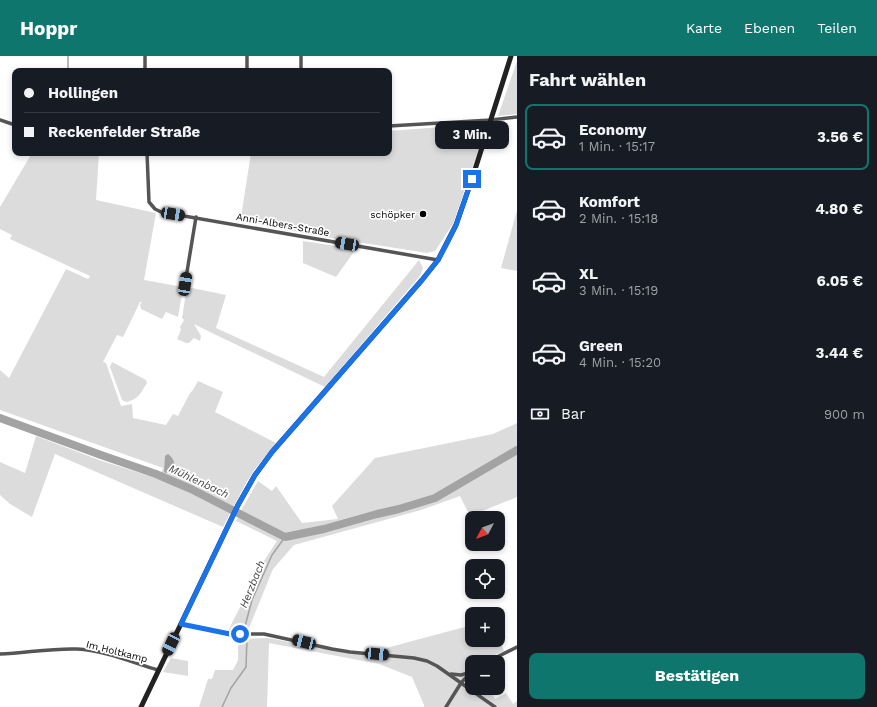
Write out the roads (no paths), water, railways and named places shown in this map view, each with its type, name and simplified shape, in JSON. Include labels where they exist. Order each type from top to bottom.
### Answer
[{"type":"street","points":[[145,56],[145,68]]},
{"type":"street","points":[[247,56],[247,68]]},
{"type":"street","points":[[301,56],[301,68]]},
{"type":"street","points":[[141,707],[232,517],[255,475],[272,452],[438,260],[456,225],[511,56]]},
{"type":"street","points":[[392,126],[517,117]]},
{"type":"street","points":[[0,120],[12,124]]},
{"type":"street","name":"Anni-Albers-Straße","points":[[147,156],[148,198],[151,206],[161,212],[438,260]]},
{"type":"street","points":[[185,284],[196,217]]},
{"type":"street","points":[[181,624],[230,634],[264,634],[338,650],[414,658],[427,661],[449,673],[495,707]]},
{"type":"street","points":[[501,655],[517,647]]},
{"type":"street","name":"Im Holtkamp","points":[[0,654],[56,649],[79,649],[95,652],[158,670]]},
{"type":"street","points":[[449,673],[461,675],[465,674]]},
{"type":"street","points":[[446,707],[465,679]]},
{"type":"waterway","points":[[68,56],[68,68]]},
{"type":"waterway","name":"Mühlenbach","points":[[0,418],[156,474],[191,489],[285,537],[324,529],[435,498],[517,450]]},
{"type":"waterway","name":"Herzbach","points":[[222,707],[231,688],[246,667],[247,638],[244,630],[252,600],[272,555],[285,537]]},
{"type":"place","name":"schöpker","points":[[423,214]]}]
